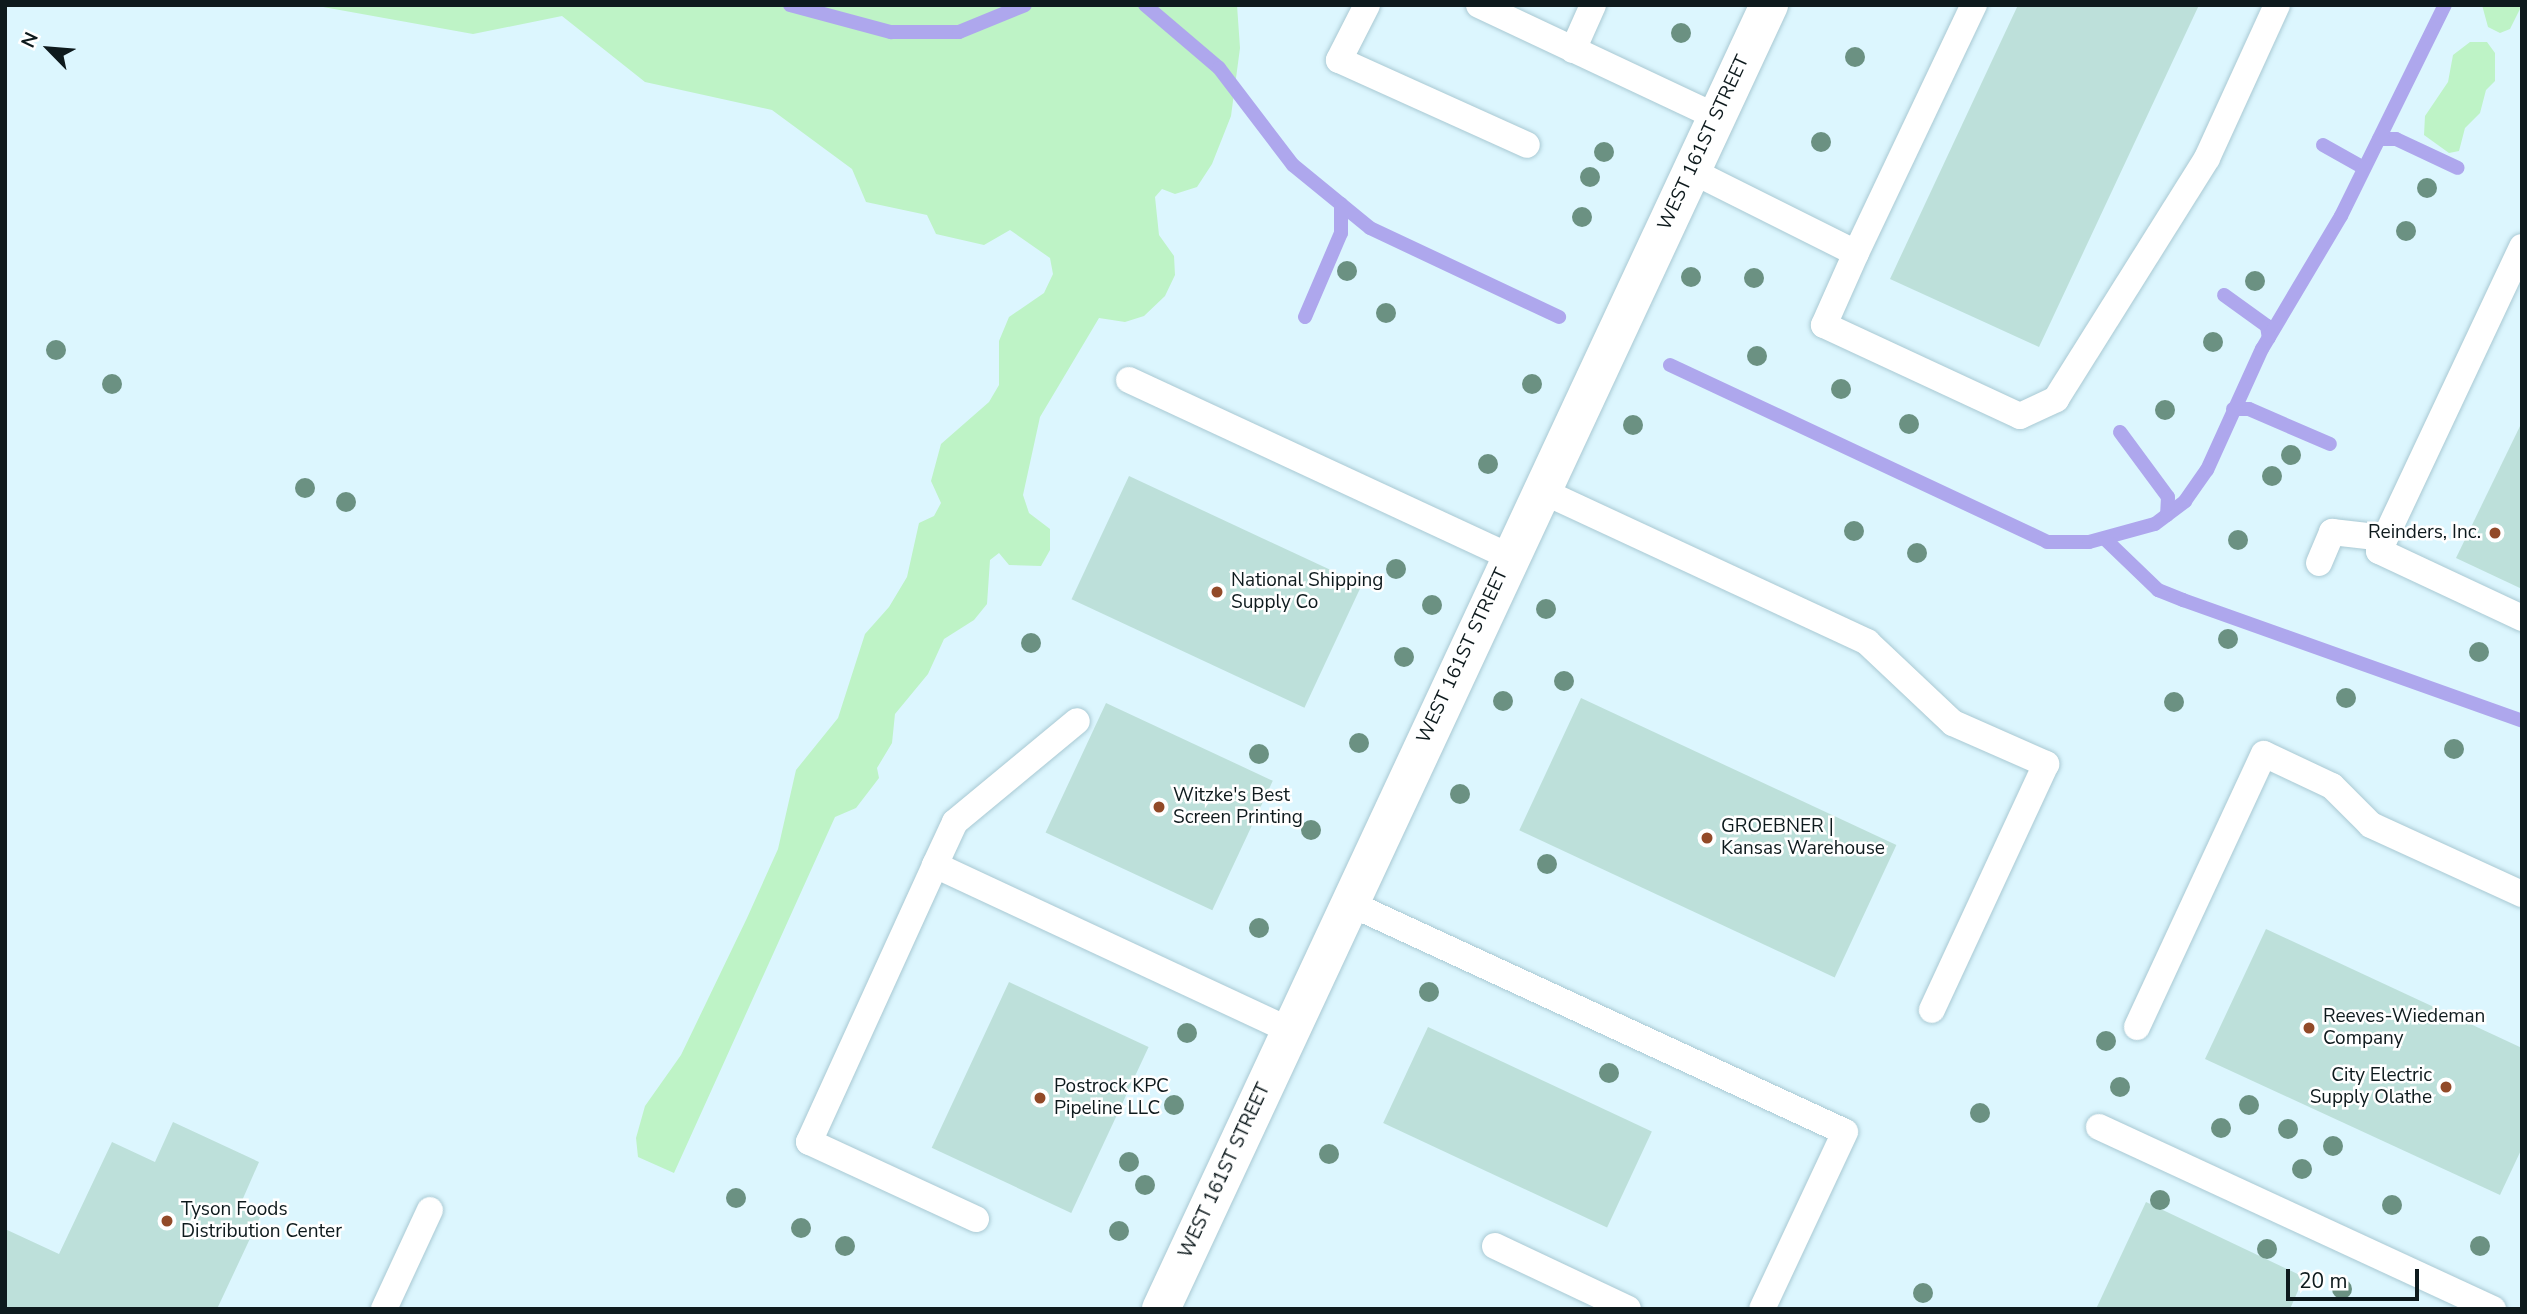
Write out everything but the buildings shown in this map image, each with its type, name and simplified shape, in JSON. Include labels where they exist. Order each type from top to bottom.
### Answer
[{"type":"street","name":"WEST 161ST STREET","points":[[1161,1309],[1509,556],[1769,5]]},
{"type":"lane","points":[[1367,5],[1339,60],[1527,145]]},
{"type":"lane","points":[[1479,5],[1717,117]]},
{"type":"lane","points":[[1573,50],[1593,5]]},
{"type":"lane","points":[[1974,5],[1824,325],[2020,416],[2056,399],[2207,158],[2277,5]]},
{"type":"lane","points":[[1692,171],[1856,253]]},
{"type":"lane","points":[[2522,247],[2379,551],[2522,618]]},
{"type":"lane","points":[[1129,380],[1509,556]]},
{"type":"lane","points":[[1540,490],[1867,642],[1954,723],[2046,764],[1932,1010]]},
{"type":"lane","points":[[2319,563],[2332,532],[2385,538]]},
{"type":"lane","points":[[976,1219],[809,1142],[956,822],[1077,720]]},
{"type":"lane","points":[[2137,1027],[2264,754],[2332,786],[2371,824],[2522,894]]},
{"type":"lane","points":[[935,865],[1291,1031]]},
{"type":"lane","points":[[1349,903],[1844,1132],[1762,1309]]},
{"type":"lane","points":[[2099,1127],[2493,1309]]},
{"type":"lane","points":[[384,1309],[430,1210]]},
{"type":"lane","points":[[1495,1246],[1628,1309]]},
{"type":"green space","points":[[312,5],[1237,5],[1240,48],[1231,116],[1212,164],[1197,187],[1175,194],[1162,189],[1155,197],[1159,235],[1174,256],[1175,275],[1165,296],[1144,316],[1125,322],[1099,318],[1040,417],[1023,495],[1029,513],[1050,529],[1050,550],[1041,566],[1009,565],[999,553],[990,560],[987,604],[974,620],[944,639],[928,674],[895,714],[892,743],[877,768],[879,778],[856,808],[835,817],[674,1173],[638,1157],[636,1138],[645,1106],[681,1055],[747,918],[778,849],[796,770],[838,718],[865,634],[889,607],[907,577],[919,523],[934,516],[941,503],[931,481],[941,444],[989,402],[999,385],[999,341],[1009,317],[1044,293],[1053,274],[1050,258],[1010,230],[984,245],[936,234],[927,215],[866,202],[852,169],[772,110],[645,82],[562,16],[473,34]]},
{"type":"green space","points":[[2482,5],[2522,5],[2510,29],[2500,33],[2488,27]]},
{"type":"green space","points":[[2470,42],[2487,42],[2495,53],[2495,81],[2486,90],[2480,113],[2465,128],[2459,151],[2449,153],[2424,135],[2425,116],[2448,82],[2453,55]]},
{"type":"waterway","points":[[790,5],[891,32],[959,32],[1025,5]]},
{"type":"waterway","points":[[1145,5],[1219,68],[1293,165],[1370,228],[1559,317]]},
{"type":"waterway","points":[[1670,365],[2047,542],[2089,542],[2155,524],[2185,501],[2207,470],[2262,349],[2341,216],[2445,5]]},
{"type":"waterway","points":[[2379,139],[2396,139],[2458,168]]},
{"type":"waterway","points":[[2323,145],[2364,168]]},
{"type":"waterway","points":[[1305,317],[1341,233],[1341,204]]},
{"type":"waterway","points":[[2224,295],[2267,326],[2269,338]]},
{"type":"waterway","points":[[2233,409],[2249,409],[2330,444]]},
{"type":"waterway","points":[[2120,432],[2168,497],[2167,515]]},
{"type":"waterway","points":[[2105,539],[2158,590],[2522,721]]},
{"type":"place","name":"Reinders, Inc.","points":[[2495,533]]},
{"type":"place","name":"National Shipping Supply Co","points":[[1217,592]]},
{"type":"place","name":"Witzke's Best Screen Printing","points":[[1159,807]]},
{"type":"place","name":"GROEBNER | Kansas Warehouse","points":[[1707,838]]},
{"type":"place","name":"Reeves-Wiedeman Company","points":[[2309,1028]]},
{"type":"place","name":"City Electric Supply Olathe","points":[[2446,1087]]},
{"type":"place","name":"Postrock KPC Pipeline LLC","points":[[1040,1098]]},
{"type":"place","name":"Tyson Foods Distribution Center","points":[[167,1221]]}]
